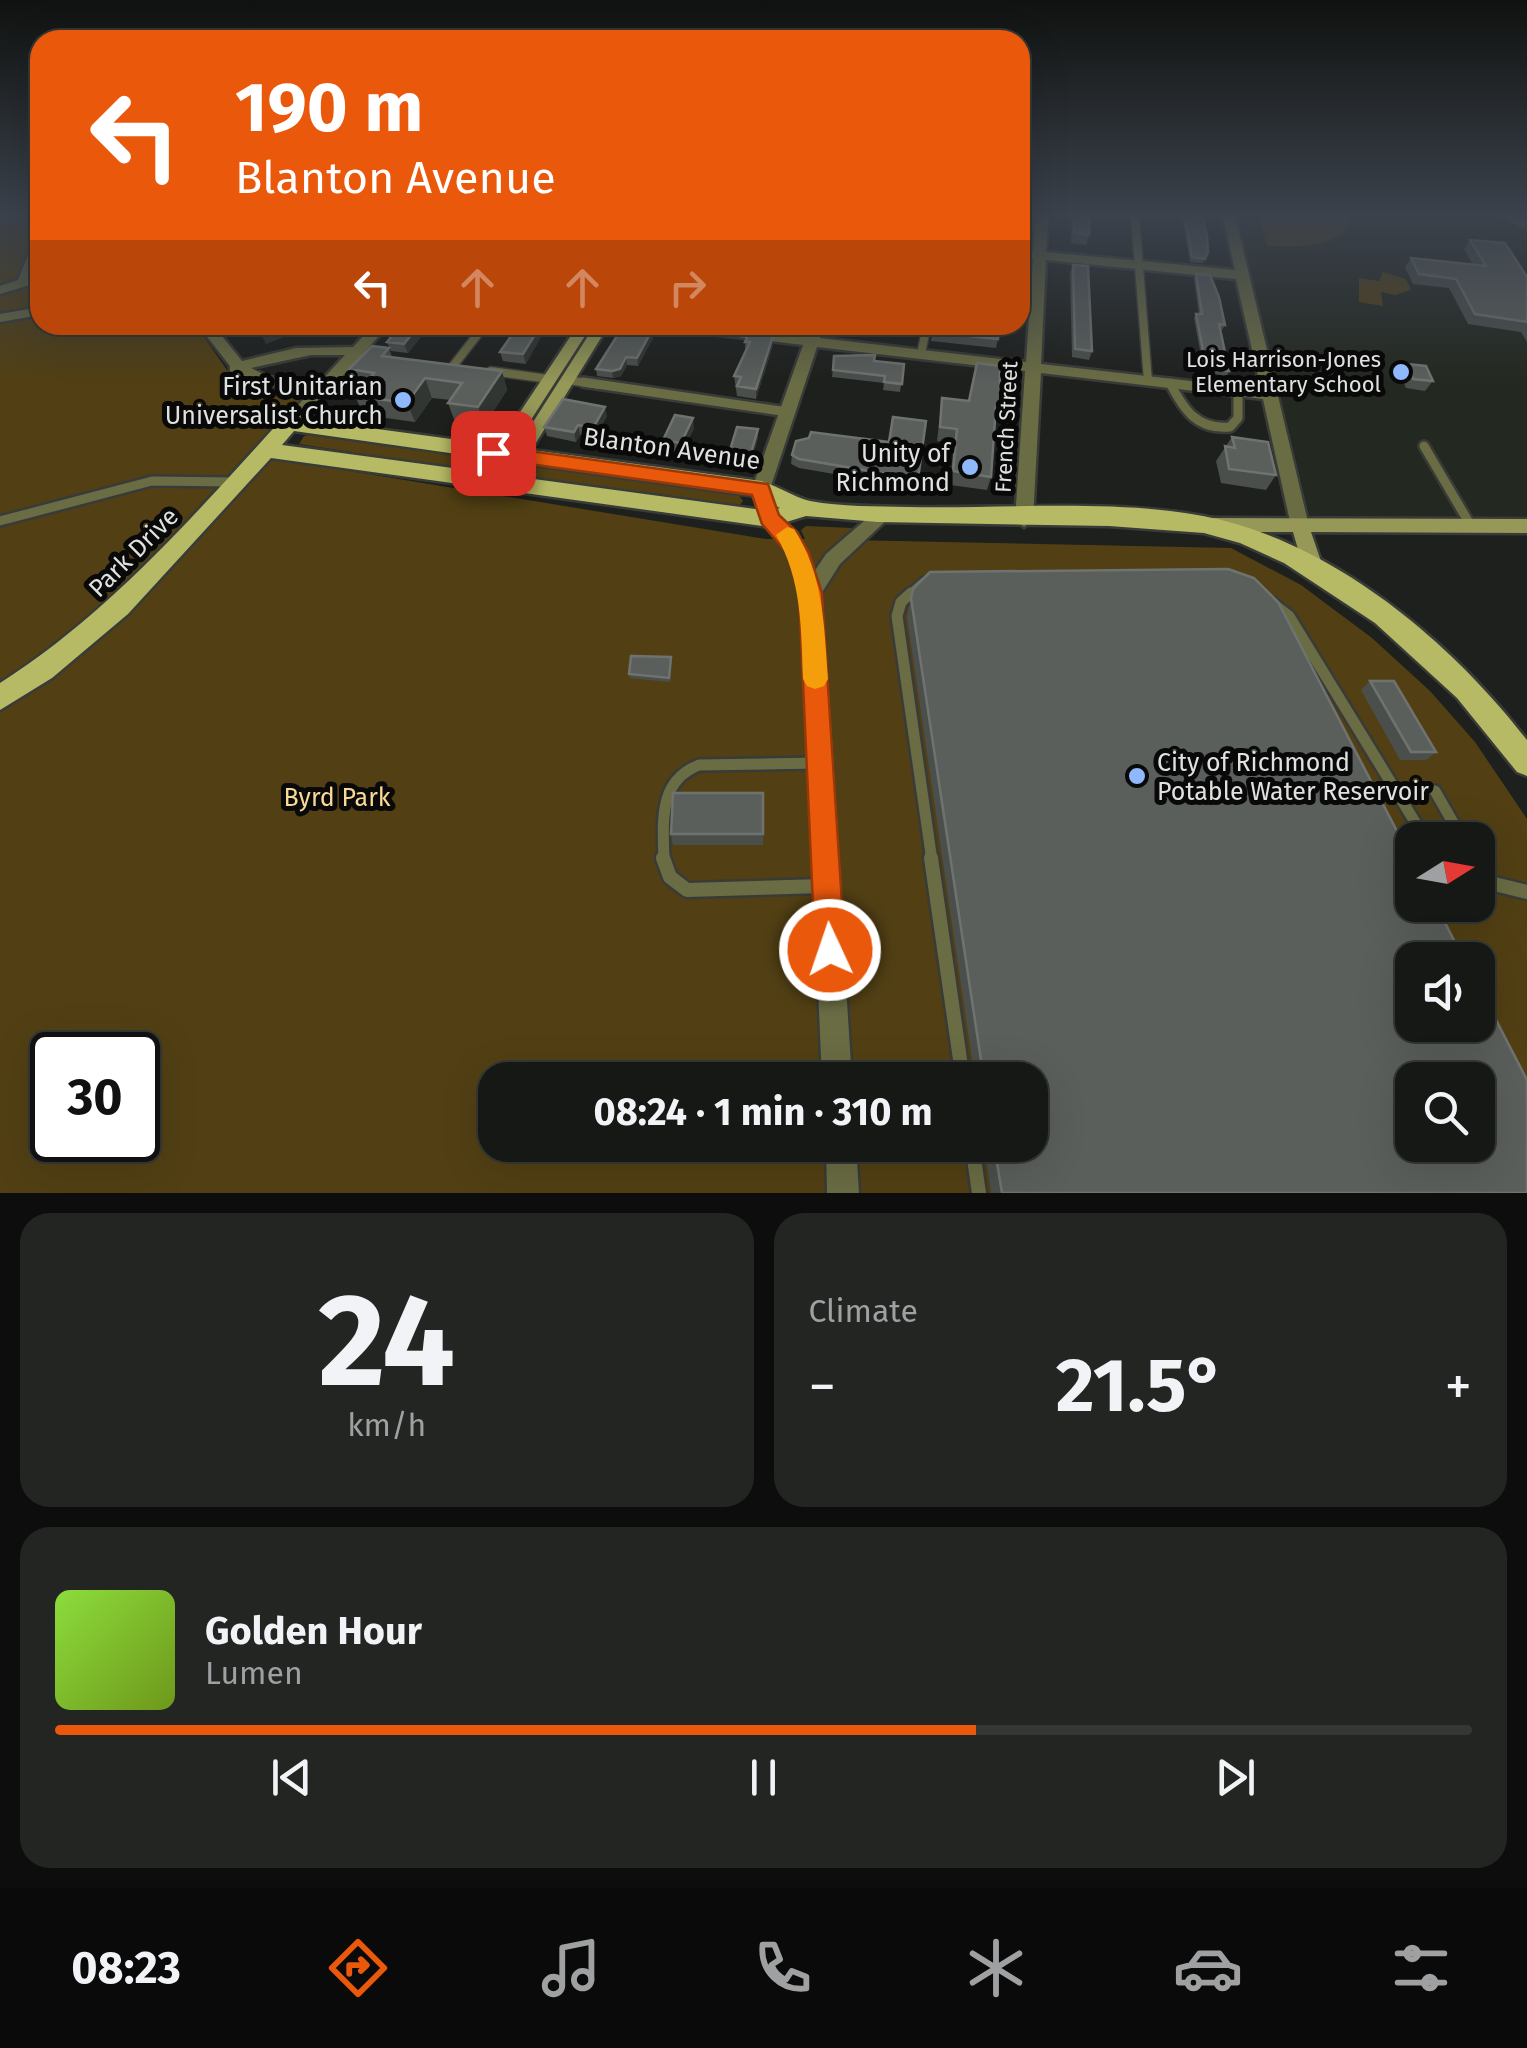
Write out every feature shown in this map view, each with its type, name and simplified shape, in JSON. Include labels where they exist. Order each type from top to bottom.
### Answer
[{"type":"main road","name":"Blanton Avenue","points":[[289,424],[761,490],[806,508],[1206,525],[1260,542],[1314,570],[1419,645],[1482,706],[1527,763]]},
{"type":"main road","name":"Park Drive","points":[[0,698],[33,679],[136,594],[289,424]]},
{"type":"main road","name":"Blanton Avenue","points":[[266,450],[770,519],[806,508]]},
{"type":"street","name":"French Street","points":[[1024,520],[1038,272]]},
{"type":"street","points":[[1205,272],[1243,275]]},
{"type":"street","points":[[1242,272],[1300,526],[1314,570]]},
{"type":"street","points":[[0,290],[30,280]]},
{"type":"street","points":[[0,318],[30,314]]},
{"type":"street","points":[[212,335],[236,368],[267,382],[322,389]]},
{"type":"street","points":[[289,424],[374,335]]},
{"type":"street","points":[[559,380],[579,335]]},
{"type":"street","points":[[493,483],[559,380],[594,335]]},
{"type":"street","points":[[814,335],[761,490],[770,519],[790,538],[798,553],[811,593],[836,1062]]},
{"type":"street","points":[[825,335],[922,354],[1270,395]]},
{"type":"street","points":[[236,368],[278,354],[307,350],[360,354]]},
{"type":"street","points":[[811,593],[832,558],[885,513]]},
{"type":"street","name":"Blanton Avenue","points":[[1206,525],[1527,526]]},
{"type":"street","points":[[841,1162],[843,1193]]},
{"type":"lane","points":[[1140,272],[1148,381]]},
{"type":"lane","points":[[452,366],[476,335]]},
{"type":"lane","points":[[922,354],[925,335]]},
{"type":"lane","points":[[436,364],[470,368]]},
{"type":"lane","points":[[487,371],[788,412]]},
{"type":"lane","points":[[1170,383],[1183,410],[1208,427],[1230,427],[1238,418],[1238,391]]},
{"type":"lane","points":[[1424,446],[1471,526]]},
{"type":"lane","points":[[0,521],[135,484],[238,482]]},
{"type":"lane","points":[[942,580],[923,582],[910,590],[900,602],[897,616],[960,1062]]},
{"type":"lane","points":[[1281,633],[1260,599],[1289,616],[1415,822]]},
{"type":"lane","points":[[820,763],[699,766],[681,772],[668,788],[663,859],[670,877],[687,890],[826,886]]},
{"type":"lane","points":[[1435,790],[1453,822]]},
{"type":"lane","points":[[1495,884],[1527,892]]},
{"type":"lane","points":[[974,1162],[979,1193]]},
{"type":"shaded area","name":"Lois Harrison-Jones Elementary School","points":[[1250,272],[1527,272],[1527,516],[1310,518]]},
{"type":"green space","name":"Byrd Park","points":[[0,272],[30,272],[30,335],[203,335],[235,382],[310,396],[258,456],[766,539],[805,539],[801,530],[806,526],[852,528],[845,540],[1231,548],[1301,585],[1372,638],[1430,691],[1475,742],[1527,819],[1527,1193],[0,1193]]},
{"type":"green space","points":[[1383,272],[1406,279],[1411,290],[1395,295],[1381,292],[1383,306],[1359,302],[1359,278],[1379,281]]},
{"type":"green space","points":[[316,433],[482,457],[487,463],[472,471],[299,444],[304,436]]},
{"type":"green space","points":[[540,465],[736,491],[743,501],[738,507],[525,477],[528,467]]},
{"type":"building","points":[[1073,272],[1088,272],[1092,351],[1075,349]]},
{"type":"building","points":[[1524,272],[1527,277],[1527,322],[1475,314],[1456,279],[1419,274]]},
{"type":"building","points":[[1196,274],[1210,275],[1219,297],[1225,325],[1219,324],[1229,371],[1210,369],[1205,361],[1196,314],[1202,314]]},
{"type":"building","points":[[393,335],[411,335],[404,344],[387,342]]},
{"type":"building","points":[[512,335],[535,335],[523,354],[500,352]]},
{"type":"building","points":[[618,335],[649,335],[637,358],[626,357],[620,369],[596,369]]},
{"type":"building","points":[[748,335],[773,336],[756,389],[737,386],[741,377],[734,376],[750,342],[745,342]]},
{"type":"building","points":[[961,335],[998,335],[998,339]]},
{"type":"building","points":[[372,346],[389,348],[382,356],[502,371],[478,407],[448,403],[462,383],[425,378],[407,403],[355,396],[374,373],[349,369]]},
{"type":"building","points":[[875,355],[874,361],[904,364],[902,384],[884,382],[885,376],[833,370],[834,356]]},
{"type":"building","points":[[977,363],[1000,366],[1000,406],[996,406],[991,477],[953,471],[957,429],[940,427],[942,398],[969,401]]},
{"type":"building","points":[[1407,364],[1426,366],[1433,381],[1413,379]]},
{"type":"building","points":[[563,399],[605,407],[593,428],[578,425],[574,432],[544,427]]},
{"type":"building","points":[[675,415],[693,418],[681,443],[663,440]]},
{"type":"building","points":[[893,417],[926,421],[918,479],[792,455],[796,441],[809,438],[811,432],[889,442]]},
{"type":"building","points":[[737,427],[758,429],[751,453],[730,450]]},
{"type":"building","points":[[1232,437],[1268,442],[1276,475],[1229,469],[1225,446],[1235,448]]},
{"type":"building","name":"City of Richmond Potable Water Reservoir","points":[[1228,569],[1254,578],[1278,602],[1395,827],[1395,922],[1445,922],[1455,942],[1395,942],[1395,1042],[1495,1042],[1495,1018],[1527,1080],[1527,1193],[1002,1193],[997,1162],[1048,1162],[1048,1062],[981,1062],[911,598],[913,589],[930,572]]},
{"type":"building","points":[[631,656],[671,657],[669,678],[629,674]]},
{"type":"building","points":[[1370,681],[1394,681],[1436,752],[1411,752]]},
{"type":"building","points":[[673,793],[763,793],[763,834],[671,834]]},
{"type":"slow traffic","points":[[787,535],[798,553],[811,593],[815,679]]},
{"type":"place","name":"Lois Harrison-Jones Elementary School","points":[[1401,372]]},
{"type":"place","name":"First Unitarian Universalist Church","points":[[403,400]]},
{"type":"place","name":"Unity of Richmond","points":[[970,467]]},
{"type":"place","name":"City of Richmond Potable Water Reservoir","points":[[1137,776]]},
{"type":"route","points":[[493,453],[761,490],[770,519],[790,538],[798,553],[811,593],[830,950]]}]
